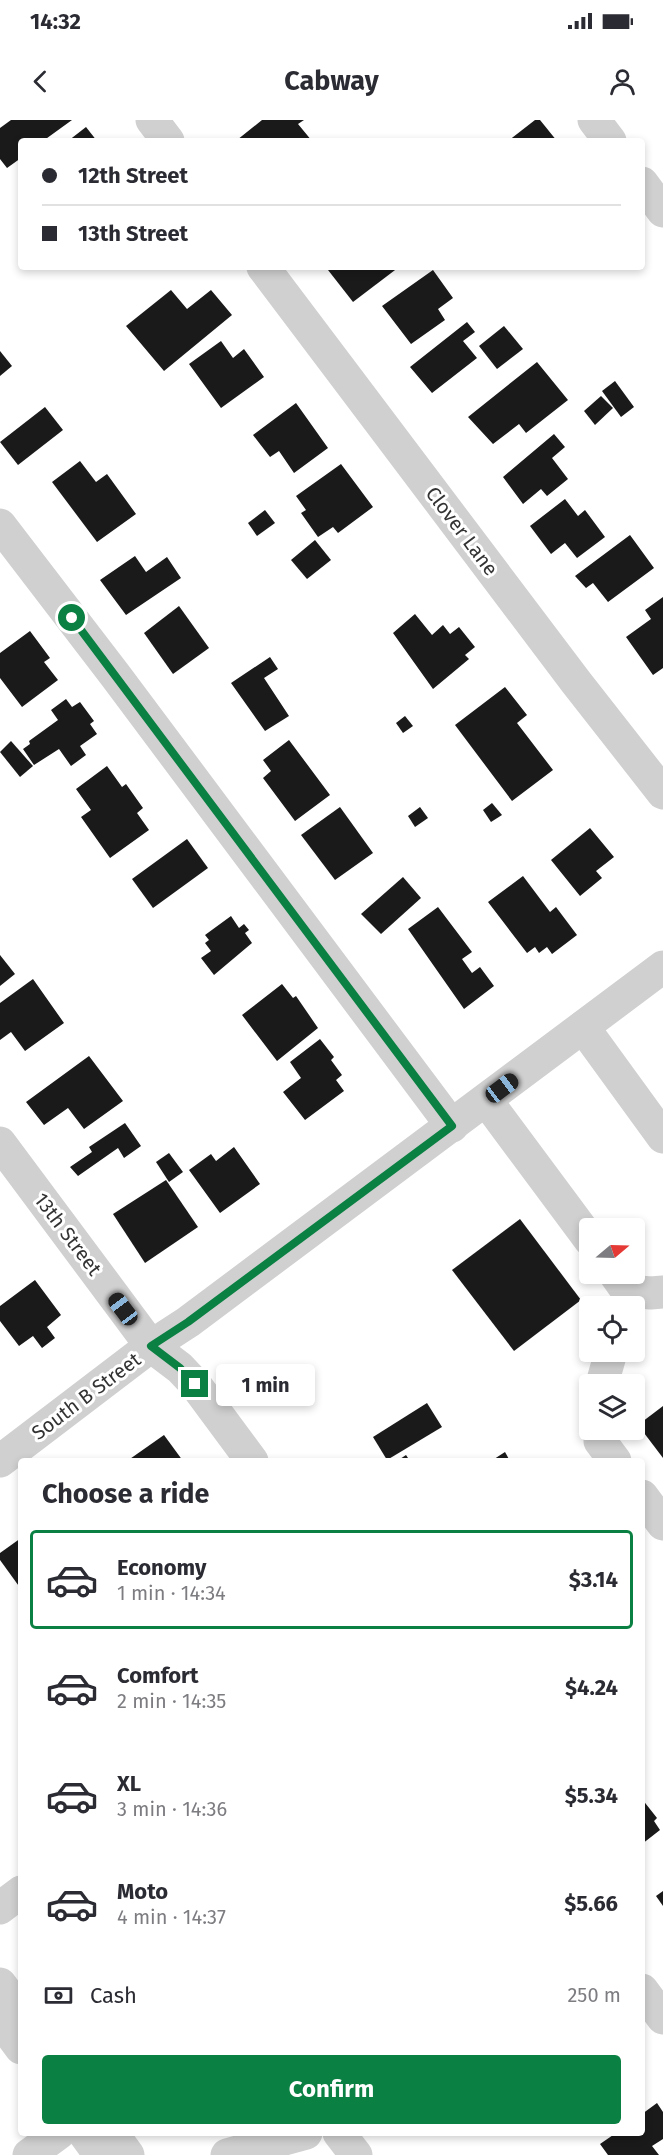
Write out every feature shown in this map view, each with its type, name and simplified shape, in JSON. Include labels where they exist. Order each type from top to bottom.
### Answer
[{"type":"street","points":[[152,120],[166,138]]},
{"type":"street","points":[[594,120],[608,138]]},
{"type":"street","points":[[645,187],[663,211]]},
{"type":"street","name":"Clover Lane","points":[[265,270],[663,793]]},
{"type":"street","points":[[0,525],[452,1126]]},
{"type":"street","name":"South B Street","points":[[0,1461],[151,1346],[188,1322],[663,967]]},
{"type":"street","points":[[582,1028],[663,1137]]},
{"type":"street","points":[[486,1100],[579,1225]]},
{"type":"street","name":"13th Street","points":[[0,1143],[151,1346],[180,1368],[195,1384],[250,1458]]},
{"type":"street","points":[[622,1290],[663,1292]]},
{"type":"street","points":[[600,1440],[613,1458]]},
{"type":"street","points":[[645,1500],[663,1524]]},
{"type":"street","points":[[0,1908],[18,1894]]},
{"type":"street","points":[[0,1984],[18,2008]]},
{"type":"street","points":[[645,1994],[663,2018]]},
{"type":"street","points":[[0,2020],[18,2044]]},
{"type":"street","points":[[29,2155],[55,2136]]},
{"type":"street","points":[[86,2136],[100,2155]]},
{"type":"street","points":[[114,2136],[128,2155]]},
{"type":"street","points":[[227,2155],[295,2136]]},
{"type":"street","points":[[341,2136],[356,2155]]},
{"type":"building","points":[[11,120],[72,120],[47,138],[18,138],[18,160],[7,168],[0,159],[0,128]]},
{"type":"building","points":[[262,120],[304,120],[298,124],[310,138],[240,138]]},
{"type":"building","points":[[535,120],[540,120],[555,138],[512,138]]},
{"type":"building","points":[[86,127],[95,138],[72,138]]},
{"type":"building","points":[[328,270],[395,270],[353,302]]},
{"type":"building","points":[[433,270],[453,298],[438,309],[445,320],[411,344],[382,306]]},
{"type":"building","points":[[171,290],[187,309],[211,290],[232,315],[164,371],[126,326]]},
{"type":"building","points":[[467,322],[475,332],[463,341],[477,358],[432,393],[410,367]]},
{"type":"building","points":[[504,326],[523,349],[497,369],[479,346]]},
{"type":"building","points":[[221,341],[233,358],[244,349],[264,377],[221,408],[189,364]]},
{"type":"building","points":[[0,351],[12,366],[0,376]]},
{"type":"building","points":[[537,362],[568,400],[526,433],[519,424],[493,444],[468,417]]},
{"type":"building","points":[[615,381],[634,407],[621,417],[602,391]]},
{"type":"building","points":[[601,396],[613,408],[595,425],[584,411]]},
{"type":"building","points":[[296,403],[328,448],[294,473],[279,451],[270,457],[253,435]]},
{"type":"building","points":[[45,407],[63,430],[18,465],[0,442]]},
{"type":"building","points":[[554,434],[565,447],[552,458],[568,479],[547,496],[541,489],[523,504],[503,477]]},
{"type":"building","points":[[80,461],[96,482],[107,474],[136,514],[97,542],[52,482]]},
{"type":"building","points":[[341,464],[373,507],[338,533],[333,527],[318,537],[301,513],[306,510],[296,496]]},
{"type":"building","points":[[565,499],[578,516],[585,510],[605,537],[577,558],[565,543],[551,554],[530,526]]},
{"type":"building","points":[[265,510],[275,523],[257,536],[248,523]]},
{"type":"building","points":[[630,535],[654,568],[608,602],[593,583],[586,588],[575,576]]},
{"type":"building","points":[[315,540],[331,560],[307,579],[291,560]]},
{"type":"building","points":[[135,556],[146,572],[167,557],[181,578],[126,615],[100,580]]},
{"type":"building","points":[[663,597],[663,668],[653,675],[626,637],[651,619],[645,610]]},
{"type":"building","points":[[179,606],[209,648],[173,674],[144,633]]},
{"type":"building","points":[[415,614],[432,635],[443,625],[450,634],[459,627],[475,647],[465,655],[469,659],[433,689],[393,633]]},
{"type":"building","points":[[30,631],[50,658],[44,662],[58,680],[22,707],[0,678],[0,653]]},
{"type":"building","points":[[270,657],[278,669],[264,678],[289,716],[265,731],[231,683]]},
{"type":"building","points":[[505,687],[527,715],[517,723],[553,770],[512,801],[455,725]]},
{"type":"building","points":[[66,699],[72,707],[80,702],[94,721],[90,724],[97,734],[80,746],[86,755],[71,766],[59,749],[34,765],[23,749],[30,744],[29,741],[58,720],[51,710]]},
{"type":"building","points":[[405,716],[413,726],[403,733],[396,723]]},
{"type":"building","points":[[289,740],[330,795],[295,821],[263,778],[271,771],[263,760]]},
{"type":"building","points":[[11,741],[33,766],[20,777],[0,752]]},
{"type":"building","points":[[107,766],[122,787],[126,784],[143,808],[137,813],[149,830],[110,858],[81,817],[91,810],[76,789]]},
{"type":"building","points":[[492,803],[502,815],[491,822],[483,810]]},
{"type":"building","points":[[340,807],[373,853],[335,880],[301,835]]},
{"type":"building","points":[[420,807],[428,818],[415,827],[408,816]]},
{"type":"building","points":[[590,828],[614,857],[596,871],[602,878],[580,896],[551,860]]},
{"type":"building","points":[[187,839],[208,868],[153,908],[132,879]]},
{"type":"building","points":[[523,876],[550,912],[556,907],[577,935],[552,954],[547,947],[539,953],[535,947],[527,953],[488,902]]},
{"type":"building","points":[[403,877],[421,898],[381,934],[361,914]]},
{"type":"building","points":[[438,907],[472,952],[462,959],[472,973],[480,967],[494,986],[464,1009],[408,929]]},
{"type":"building","points":[[231,916],[239,928],[244,924],[249,930],[245,933],[252,943],[214,975],[201,958],[211,951],[205,943],[209,940],[205,935]]},
{"type":"building","points":[[0,955],[15,974],[0,986]]},
{"type":"building","points":[[33,979],[64,1023],[25,1051],[11,1032],[0,1040],[0,1003]]},
{"type":"building","points":[[282,984],[293,998],[296,996],[318,1028],[277,1061],[242,1015]]},
{"type":"building","points":[[320,1039],[334,1057],[331,1060],[342,1075],[336,1080],[344,1091],[305,1120],[283,1092],[301,1078],[290,1062]]},
{"type":"building","points":[[89,1056],[123,1101],[84,1129],[68,1108],[44,1125],[26,1102]]},
{"type":"building","points":[[125,1123],[141,1146],[124,1158],[118,1148],[78,1176],[70,1167],[92,1152],[89,1147]]},
{"type":"building","points":[[234,1147],[260,1184],[220,1213],[189,1170],[211,1154],[216,1161]]},
{"type":"building","points":[[169,1153],[183,1172],[169,1182],[156,1162]]},
{"type":"building","points":[[166,1180],[198,1227],[145,1263],[113,1214]]},
{"type":"building","points":[[520,1219],[579,1297],[579,1302],[514,1351],[452,1270]]},
{"type":"building","points":[[35,1280],[61,1315],[47,1327],[55,1338],[42,1348],[33,1336],[19,1346],[0,1321],[0,1306]]},
{"type":"building","points":[[427,1403],[442,1427],[390,1458],[386,1458],[373,1437]]},
{"type":"building","points":[[663,1406],[663,1458],[645,1434],[645,1420]]},
{"type":"building","points":[[164,1435],[181,1458],[131,1458]]},
{"type":"building","points":[[505,1452],[508,1458],[496,1458]]},
{"type":"building","points":[[18,1540],[18,1585],[0,1560],[0,1553]]},
{"type":"building","points":[[645,1803],[657,1818],[654,1821],[660,1830],[645,1842]]},
{"type":"building","points":[[663,1891],[663,1906],[656,1896]]},
{"type":"building","points":[[657,2103],[663,2112],[663,2139],[652,2146],[659,2155],[608,2155],[600,2144],[612,2136],[645,2136],[645,2112]]},
{"type":"route","points":[[72,618],[452,1126],[188,1322],[151,1346],[180,1368],[195,1384]]}]
